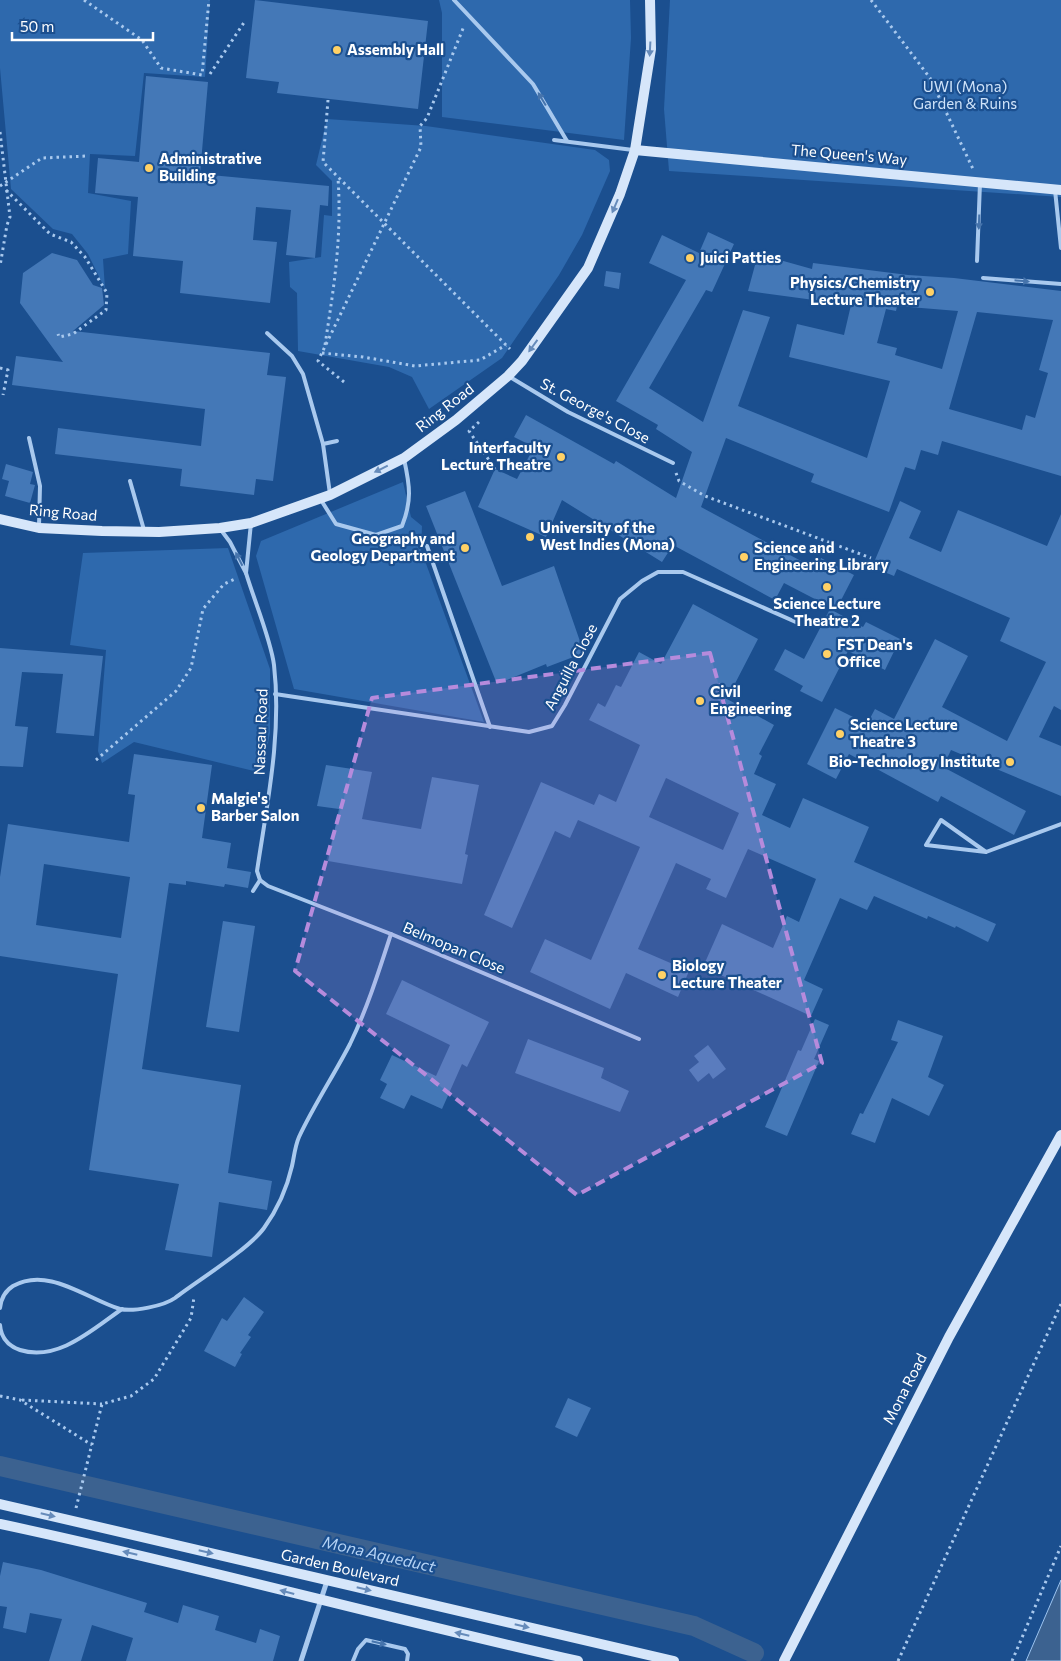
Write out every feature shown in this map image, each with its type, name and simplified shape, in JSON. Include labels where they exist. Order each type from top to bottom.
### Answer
[{"type":"street","name":"Ring Road","points":[[0,519],[39,528],[144,532],[220,528],[251,523],[325,497],[404,458],[456,420],[508,376],[532,347],[588,268],[620,194],[635,150],[651,50],[650,0]]},
{"type":"street","name":"The Queen's Way","points":[[635,150],[1058,190]]},
{"type":"street","name":"Mona Road","points":[[784,1661],[949,1337],[1061,1135]]},
{"type":"street","name":"Garden Boulevard","points":[[0,1504],[674,1661]]},
{"type":"street","points":[[0,1524],[205,1570],[321,1600],[578,1661]]},
{"type":"street","points":[[301,1661],[327,1580]]},
{"type":"lane","points":[[454,0],[533,84],[567,141]]},
{"type":"lane","points":[[554,140],[635,150]]},
{"type":"lane","points":[[977,261],[980,183]]},
{"type":"lane","points":[[1058,190],[1061,245]]},
{"type":"lane","points":[[983,278],[1061,284]]},
{"type":"lane","points":[[267,333],[292,356],[303,374],[323,444],[325,497],[336,524],[376,535],[402,526],[409,507],[408,476],[404,458]]},
{"type":"lane","name":"St. George's Close","points":[[508,376],[568,412],[673,463]]},
{"type":"lane","points":[[29,438],[40,486],[39,528]]},
{"type":"lane","points":[[323,444],[338,441]]},
{"type":"lane","points":[[130,481],[144,532]]},
{"type":"lane","points":[[246,574],[251,523]]},
{"type":"lane","points":[[220,528],[230,542],[246,574]]},
{"type":"lane","points":[[427,546],[490,727]]},
{"type":"lane","name":"Anguilla Close","points":[[275,694],[529,732],[552,726],[565,706],[620,599],[642,581],[658,572],[683,572],[798,623]]},
{"type":"lane","name":"Nassau Road","points":[[246,574],[274,664],[276,719],[270,786],[257,871],[260,880]]},
{"type":"lane","points":[[986,852],[941,820],[926,845],[986,852],[1061,824]]},
{"type":"lane","points":[[253,891],[260,880]]},
{"type":"lane","name":"Belmopan Close","points":[[260,880],[268,886],[392,934],[639,1039]]},
{"type":"lane","points":[[0,1308],[1,1302],[8,1290],[21,1282],[42,1280],[65,1286],[122,1309],[150,1307],[169,1302],[263,1230],[280,1202],[292,1168],[298,1139],[350,1043],[369,999],[392,934]]},
{"type":"lane","points":[[0,1324],[1,1333],[11,1347],[26,1352],[43,1353],[68,1346],[122,1309]]},
{"type":"lane","points":[[353,1661],[358,1649],[366,1640],[405,1649],[408,1654],[407,1661]]},
{"type":"path","points":[[84,0],[142,40],[161,68],[202,75],[209,0]]},
{"type":"path","points":[[871,0],[930,78],[980,183]]},
{"type":"path","points":[[344,382],[318,361],[421,146],[420,126],[427,118],[468,16]]},
{"type":"path","points":[[210,74],[245,20]]},
{"type":"path","points":[[328,100],[323,162],[510,349]]},
{"type":"path","points":[[0,132],[10,217],[6,225],[0,266]]},
{"type":"path","points":[[0,186],[42,158],[87,156]]},
{"type":"path","points":[[324,349],[338,260],[340,212],[338,177]]},
{"type":"path","points":[[0,181],[5,183]]},
{"type":"path","points":[[6,190],[50,234],[70,242],[85,257],[107,292],[106,310],[73,334],[58,337],[58,334]]},
{"type":"path","points":[[322,353],[363,357],[414,366],[480,360],[506,345]]},
{"type":"path","points":[[0,368],[8,370],[3,395]]},
{"type":"path","points":[[483,419],[469,431],[496,469]]},
{"type":"path","points":[[673,463],[679,481],[704,496],[871,558]]},
{"type":"path","points":[[96,760],[176,691],[191,668],[203,609],[224,584],[246,574]]},
{"type":"path","points":[[0,1396],[20,1400],[102,1404],[131,1396],[154,1379],[192,1318],[196,1282]]},
{"type":"path","points":[[898,1661],[1061,1304]]},
{"type":"path","points":[[20,1400],[92,1445]]},
{"type":"path","points":[[79,1497],[102,1404]]},
{"type":"path","points":[[1012,1661],[1061,1546]]},
{"type":"highlighted area","points":[[710,653],[822,1063],[577,1195],[295,971],[372,698]]},
{"type":"green space","points":[[0,0],[210,0],[205,77],[144,73],[135,156],[90,154],[88,193],[131,201],[128,254],[103,259],[105,289],[88,254],[72,234],[53,229],[11,189],[0,68]]},
{"type":"green space","points":[[439,0],[630,0],[631,38],[624,140],[442,117],[442,13]]},
{"type":"green space","name":"UWI (Mona) Garden & Ruins","points":[[670,0],[1061,0],[1061,197],[669,171],[664,109]]},
{"type":"green space","points":[[327,119],[426,126],[595,150],[609,160],[610,171],[582,235],[559,275],[502,358],[429,409],[412,377],[389,367],[298,351],[297,293],[290,287],[289,262],[321,257],[324,215],[332,216],[332,181],[316,165]]},
{"type":"green space","points":[[403,482],[411,517],[422,526],[421,550],[484,722],[294,689],[256,556],[261,541]]},
{"type":"green space","points":[[228,548],[270,669],[270,733],[262,773],[134,742],[102,763],[98,751],[106,650],[70,645],[83,553]]},
{"type":"shaded area","points":[[1061,1580],[1061,1661],[1026,1661]]},
{"type":"building","name":"Assembly Hall","points":[[255,0],[428,21],[418,109],[277,93],[279,82],[246,78]]},
{"type":"building","name":"Administrative Building","points":[[146,76],[208,82],[200,174],[329,186],[328,206],[320,205],[315,258],[286,255],[291,210],[256,207],[253,240],[277,242],[270,303],[180,293],[183,261],[133,256],[138,197],[95,193],[98,158],[139,162]]},
{"type":"building","points":[[708,232],[734,244],[712,292],[706,290],[649,388],[703,422],[743,310],[770,317],[738,406],[867,458],[890,381],[789,357],[797,324],[844,335],[851,305],[748,291],[758,254],[812,269],[813,263],[1061,291],[1061,476],[942,441],[938,455],[921,450],[915,470],[905,467],[889,512],[811,482],[814,474],[726,438],[701,507],[816,569],[821,558],[854,575],[836,610],[784,583],[775,600],[673,545],[662,562],[562,500],[546,537],[478,507],[495,469],[517,479],[534,447],[514,437],[526,415],[614,464],[616,461],[676,498],[692,452],[656,429],[658,425],[616,401],[686,280],[649,263],[662,235],[699,253]],"holes":[[[897,306],[958,311],[942,369],[895,355],[897,348],[877,343],[886,309],[896,311]],[[977,312],[1053,320],[1039,370],[1048,373],[1035,418],[1026,415],[1022,430],[949,409]]]},
{"type":"building","points":[[52,253],[77,260],[93,285],[102,288],[104,305],[73,331],[270,353],[267,375],[286,377],[273,481],[256,479],[254,495],[180,486],[182,469],[55,454],[58,428],[201,446],[205,409],[12,385],[16,356],[63,362],[20,303],[23,273]]},
{"type":"building","points":[[606,271],[621,273],[619,289],[604,286]]},
{"type":"building","points":[[6,464],[33,472],[30,484],[35,485],[30,503],[5,496],[9,481],[2,479]]},
{"type":"building","name":"Geography and Geology Department","points":[[465,491],[502,586],[554,566],[584,653],[547,667],[546,664],[497,684],[426,506]]},
{"type":"building","points":[[900,501],[921,511],[909,538],[941,552],[958,510],[1047,546],[1061,514],[1061,710],[1054,706],[1039,737],[1061,746],[1061,796],[951,750],[943,767],[1026,811],[1014,835],[941,796],[938,802],[849,754],[836,779],[807,764],[835,708],[867,724],[875,709],[894,719],[935,639],[968,656],[942,707],[1007,741],[1046,662],[1000,641],[1010,618],[897,569],[894,576],[872,567]]},
{"type":"building","points":[[693,604],[758,639],[727,699],[774,725],[759,754],[762,756],[754,774],[776,784],[762,815],[790,828],[803,798],[869,827],[854,862],[996,924],[988,942],[956,926],[955,928],[928,916],[927,919],[874,896],[867,910],[840,898],[804,980],[823,989],[811,1016],[703,967],[722,924],[773,948],[787,916],[799,922],[816,879],[748,849],[726,898],[706,889],[711,879],[676,863],[638,949],[689,971],[678,997],[626,973],[610,1009],[530,972],[545,939],[591,960],[640,847],[578,820],[570,838],[555,831],[512,928],[484,915],[541,782],[594,805],[599,794],[616,802],[640,745],[589,720],[598,703],[605,707],[616,685],[621,687],[639,652],[661,664]],"holes":[[[666,778],[739,813],[723,850],[649,817]]]},
{"type":"building","name":"FST Dean's Office","points":[[830,609],[863,627],[866,622],[900,639],[885,670],[848,651],[822,702],[800,691],[803,686],[774,670],[785,649],[804,659]]},
{"type":"building","points":[[0,648],[103,656],[94,736],[56,733],[63,674],[22,672],[15,726],[28,727],[23,767],[0,766]]},
{"type":"building","points":[[134,754],[212,765],[202,838],[231,843],[227,868],[251,872],[248,888],[225,884],[224,887],[186,881],[186,885],[169,883],[142,1069],[241,1085],[228,1173],[272,1181],[267,1210],[219,1202],[212,1257],[165,1250],[179,1184],[89,1170],[118,974],[0,956],[0,877],[8,824],[129,842],[135,795],[128,794]],"holes":[[[44,864],[130,877],[121,938],[36,925]]]},
{"type":"building","points":[[326,765],[372,772],[362,819],[421,829],[432,777],[479,785],[465,854],[468,855],[462,884],[328,861],[339,809],[317,806]]},
{"type":"building","points":[[223,921],[255,926],[239,1032],[206,1027]]},
{"type":"building","points":[[402,980],[489,1022],[467,1067],[462,1064],[442,1109],[411,1095],[404,1109],[380,1098],[387,1084],[380,1080],[392,1055],[436,1076],[450,1045],[386,1014]]},
{"type":"building","points":[[815,1019],[829,1025],[814,1059],[819,1061],[787,1136],[765,1127],[798,1050],[801,1051]]},
{"type":"building","points":[[898,1020],[943,1036],[928,1077],[944,1085],[929,1116],[892,1098],[875,1143],[851,1134],[860,1113],[863,1114],[898,1042],[891,1040]]},
{"type":"building","points":[[528,1039],[604,1068],[601,1078],[629,1091],[620,1112],[515,1073]]},
{"type":"building","points":[[708,1045],[726,1069],[713,1079],[709,1073],[698,1082],[689,1070],[699,1062],[694,1056]]},
{"type":"building","points":[[244,1297],[264,1312],[248,1335],[251,1337],[240,1353],[242,1354],[235,1367],[204,1351],[222,1318],[227,1321]]},
{"type":"building","points":[[568,1398],[591,1408],[577,1437],[555,1427]]},
{"type":"building","points":[[3,1562],[41,1570],[147,1603],[144,1612],[178,1623],[183,1605],[219,1616],[215,1630],[256,1643],[260,1629],[280,1636],[273,1661],[126,1661],[133,1638],[92,1625],[81,1661],[49,1661],[62,1619],[30,1613],[26,1633],[3,1628],[7,1607],[0,1606],[0,1576]]},
{"type":"waterway","name":"Mona Aqueduct","points":[[0,1466],[694,1626],[754,1653]]},
{"type":"place","name":"Assembly Hall","points":[[337,50]]},
{"type":"place","name":"Administrative Building","points":[[149,168]]},
{"type":"place","name":"Juici Patties","points":[[690,258]]},
{"type":"place","name":"Physics/Chemistry Lecture Theater","points":[[930,292]]},
{"type":"place","name":"Interfaculty Lecture Theatre","points":[[561,457]]},
{"type":"place","name":"University of the West Indies (Mona)","points":[[530,537]]},
{"type":"place","name":"Geography and Geology Department","points":[[465,548]]},
{"type":"place","name":"Science and Engineering Library","points":[[744,557]]},
{"type":"place","name":"Science Lecture Theatre 2","points":[[827,587]]},
{"type":"place","name":"FST Dean's Office","points":[[827,654]]},
{"type":"place","name":"Civil Engineering","points":[[700,701]]},
{"type":"place","name":"Science Lecture Theatre 3","points":[[840,734]]},
{"type":"place","name":"Bio-Technology Institute","points":[[1010,762]]},
{"type":"place","name":"Malgie's Barber Salon","points":[[201,808]]},
{"type":"place","name":"Biology Lecture Theater","points":[[662,975]]}]
